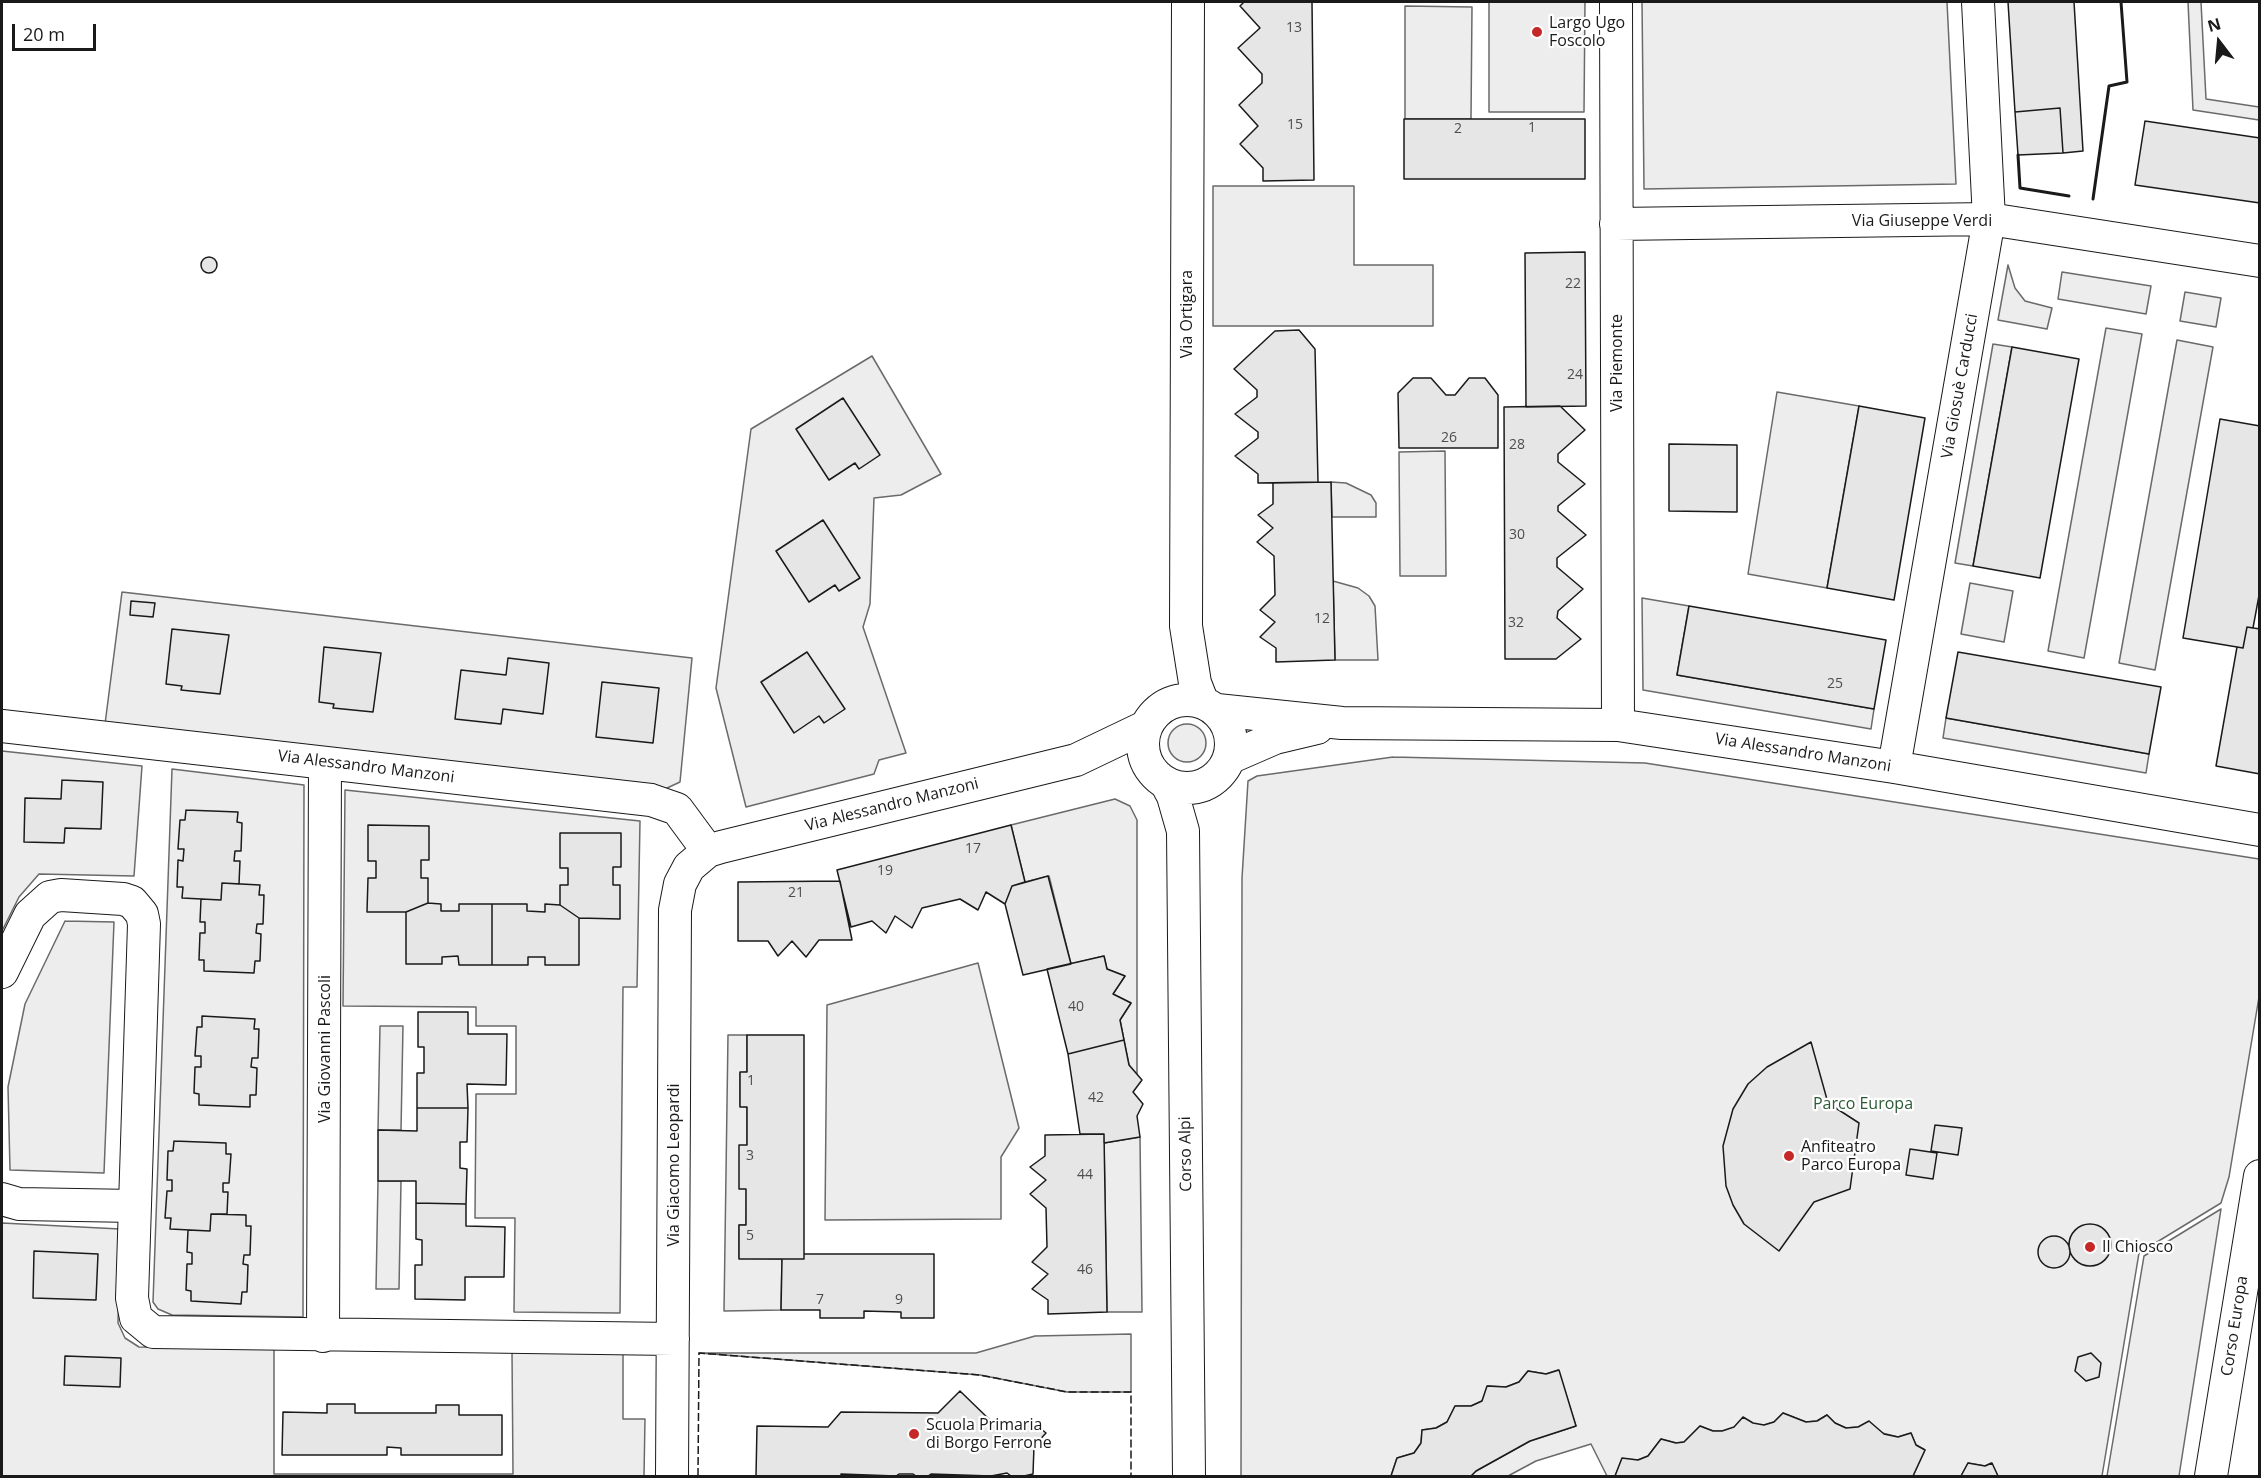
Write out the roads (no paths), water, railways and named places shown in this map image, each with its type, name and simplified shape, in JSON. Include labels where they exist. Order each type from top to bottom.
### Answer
[{"type":"street","name":"Via Ortigara","points":[[1168,703],[1180,665],[1186,626],[1188,2]]},
{"type":"street","name":"Via Piemonte","points":[[1616,2],[1618,725]]},
{"type":"street","name":"Via Giosuè Carducci","points":[[1894,767],[1989,219],[1978,2]]},
{"type":"street","name":"Via Giuseppe Verdi","points":[[1616,224],[1989,219],[2259,261]]},
{"type":"street","name":"Via Ortigara","points":[[1186,626],[1195,683],[1209,706]]},
{"type":"street","name":"Via Alessandro Manzoni","points":[[2,726],[664,802],[685,816],[702,854],[1076,760],[1145,728],[1155,713],[1168,703],[1185,699],[1209,706],[1342,723],[1618,725],[1894,767],[2259,830]]},
{"type":"street","points":[[1209,706],[1227,724],[1232,741],[1229,758]]},
{"type":"street","name":"Via Alessandro Manzoni","points":[[1076,760],[1131,759],[1180,787],[1195,788],[1209,783],[1221,772],[1229,758],[1275,738],[1342,723]]},
{"type":"street","points":[[1145,728],[1142,745],[1156,772]]},
{"type":"street","name":"Via Giovanni Pascoli","points":[[324,1336],[326,762]]},
{"type":"street","name":"Corso Alpi","points":[[1156,772],[1173,796],[1183,831],[1189,1476]]},
{"type":"street","name":"Corso Alpi","points":[[1183,831],[1191,807],[1209,783]]},
{"type":"street","name":"Via Giacomo Leopardi","points":[[672,1476],[675,910],[680,884],[702,854]]},
{"type":"street","points":[[2,972],[30,915],[50,897],[61,895],[123,899],[132,902],[142,914],[144,924],[132,1309],[142,1326],[153,1332],[165,1334],[673,1339]]},
{"type":"street","name":"Corso Europa","points":[[2211,1476],[2259,1176]]},
{"type":"street","points":[[2,1198],[20,1204],[135,1206]]},
{"type":"place","name":"Largo Ugo Foscolo","points":[[1537,32]]},
{"type":"place","name":"Anfiteatro Parco Europa","points":[[1789,1156]]},
{"type":"place","name":"Il Chiosco","points":[[2090,1247]]},
{"type":"place","name":"Scuola Primaria di Borgo Ferrone","points":[[914,1434]]},
{"type":"park label","name":"Parco Europa","points":[[1863,1104]]}]
